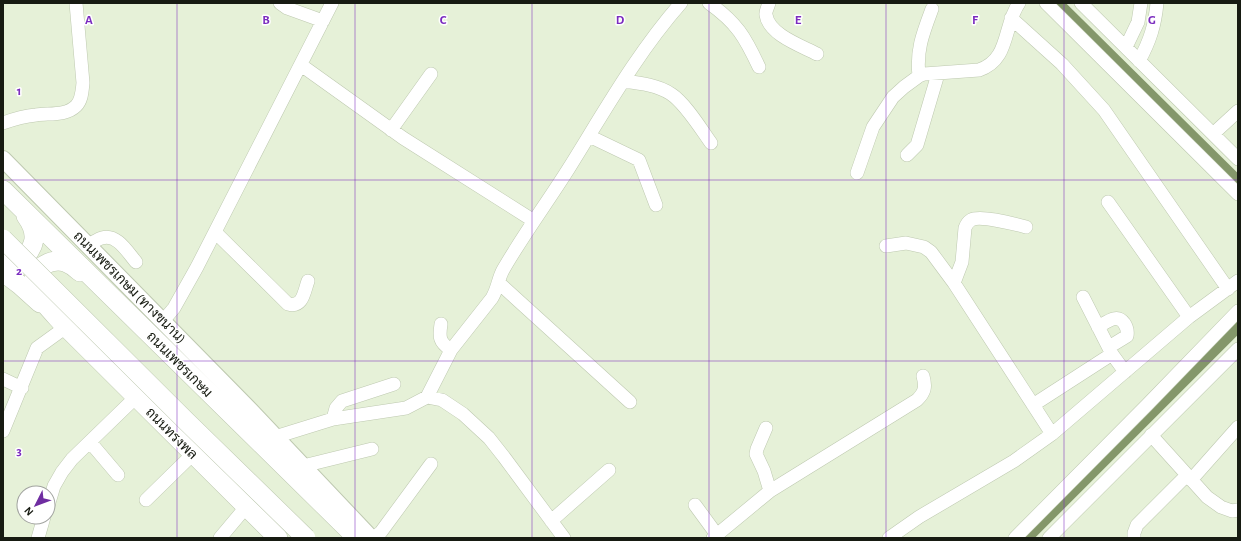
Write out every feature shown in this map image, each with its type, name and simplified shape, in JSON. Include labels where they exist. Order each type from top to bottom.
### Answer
[{"type":"highway","points":[[3,260],[9,262],[20,262],[29,254],[34,241],[34,232],[31,224],[9,196]]},
{"type":"highway","name":"ถนนเพชรเกษม","points":[[9,196],[357,538]]},
{"type":"highway","points":[[3,239],[306,538]]},
{"type":"highway","points":[[64,325],[47,306],[34,287],[34,278],[39,268],[46,263],[64,262],[74,267],[107,292]]},
{"type":"highway","name":"ถนนทรงพล","points":[[3,272],[20,285],[64,325],[278,538]]},
{"type":"main road","name":"ถนนเพชรเกษม (ทางขนาน)","points":[[3,159],[163,321],[371,538]]},
{"type":"street","points":[[3,123],[36,115],[65,112],[76,106],[82,96],[83,83],[76,3]]},
{"type":"street","points":[[280,3],[287,8],[323,21]]},
{"type":"street","points":[[163,321],[174,308],[197,267],[332,3]]},
{"type":"street","points":[[275,437],[334,419],[406,408],[427,397],[451,350],[492,298],[497,290],[502,272],[623,81],[648,44],[681,3]]},
{"type":"street","points":[[709,3],[738,27],[750,46],[759,67]]},
{"type":"street","points":[[769,3],[766,14],[770,24],[777,33],[817,54]]},
{"type":"street","points":[[857,173],[873,127],[884,108],[892,98],[919,76],[988,68],[995,62],[1000,53],[1012,18],[1019,3]]},
{"type":"street","points":[[1046,3],[1238,194]]},
{"type":"street","points":[[1126,47],[1138,22],[1141,3]]},
{"type":"street","points":[[1139,61],[1149,42],[1155,23],[1157,3]]},
{"type":"street","points":[[1084,4],[1238,159]]},
{"type":"street","points":[[919,76],[919,52],[924,30],[932,9]]},
{"type":"street","points":[[889,538],[919,518],[1014,461],[1052,434],[1189,317],[1233,285],[1104,110],[1062,64],[1012,18]]},
{"type":"street","points":[[301,65],[391,130],[534,221]]},
{"type":"street","points":[[391,130],[431,74]]},
{"type":"street","points":[[907,155],[917,145],[938,74]]},
{"type":"street","points":[[623,81],[641,83],[660,88],[672,94],[691,115],[711,143]]},
{"type":"street","points":[[1213,134],[1238,111]]},
{"type":"street","points":[[589,136],[638,160],[656,205]]},
{"type":"street","points":[[1108,202],[1189,317]]},
{"type":"street","points":[[954,283],[962,262],[965,228],[967,223],[978,218],[1009,222],[1026,227]]},
{"type":"street","points":[[215,232],[288,304],[298,304],[302,301],[308,281]]},
{"type":"street","points":[[88,245],[102,238],[113,238],[121,244],[136,262]]},
{"type":"street","points":[[886,246],[906,243],[924,247],[931,252],[954,283],[1052,434]]},
{"type":"street","points":[[499,284],[630,402]]},
{"type":"street","points":[[1083,297],[1111,351],[1125,372]]},
{"type":"street","points":[[1015,538],[1238,311]]},
{"type":"street","points":[[1033,405],[1111,351],[1127,336],[1127,326],[1122,319],[1112,319],[1098,327]]},
{"type":"street","points":[[440,324],[441,340],[444,345],[451,350]]},
{"type":"street","points":[[3,431],[22,388],[37,348],[64,325]]},
{"type":"street","points":[[1049,538],[1238,349]]},
{"type":"street","points":[[695,505],[715,536],[770,491],[917,400],[925,391],[923,376]]},
{"type":"street","points":[[3,379],[22,388]]},
{"type":"street","points":[[334,419],[336,408],[342,401],[394,384]]},
{"type":"street","points":[[55,485],[72,459],[136,397]]},
{"type":"street","points":[[427,397],[442,400],[463,414],[475,425],[504,457],[564,538]]},
{"type":"street","points":[[766,428],[756,454],[764,471],[770,491]]},
{"type":"street","points":[[1134,538],[1137,525],[1237,430]]},
{"type":"street","points":[[1151,435],[1207,497],[1221,508],[1232,511],[1238,510]]},
{"type":"street","points":[[90,442],[118,476]]},
{"type":"street","points":[[303,466],[372,449]]},
{"type":"street","points":[[146,500],[193,454]]},
{"type":"street","points":[[374,538],[381,532],[431,464]]},
{"type":"street","points":[[551,521],[609,470]]},
{"type":"street","points":[[220,538],[246,507]]},
{"type":"street","points":[[38,538],[42,525]]},
{"type":"waterway","points":[[1058,3],[1238,181]]},
{"type":"waterway","points":[[1027,538],[1238,327]]}]
